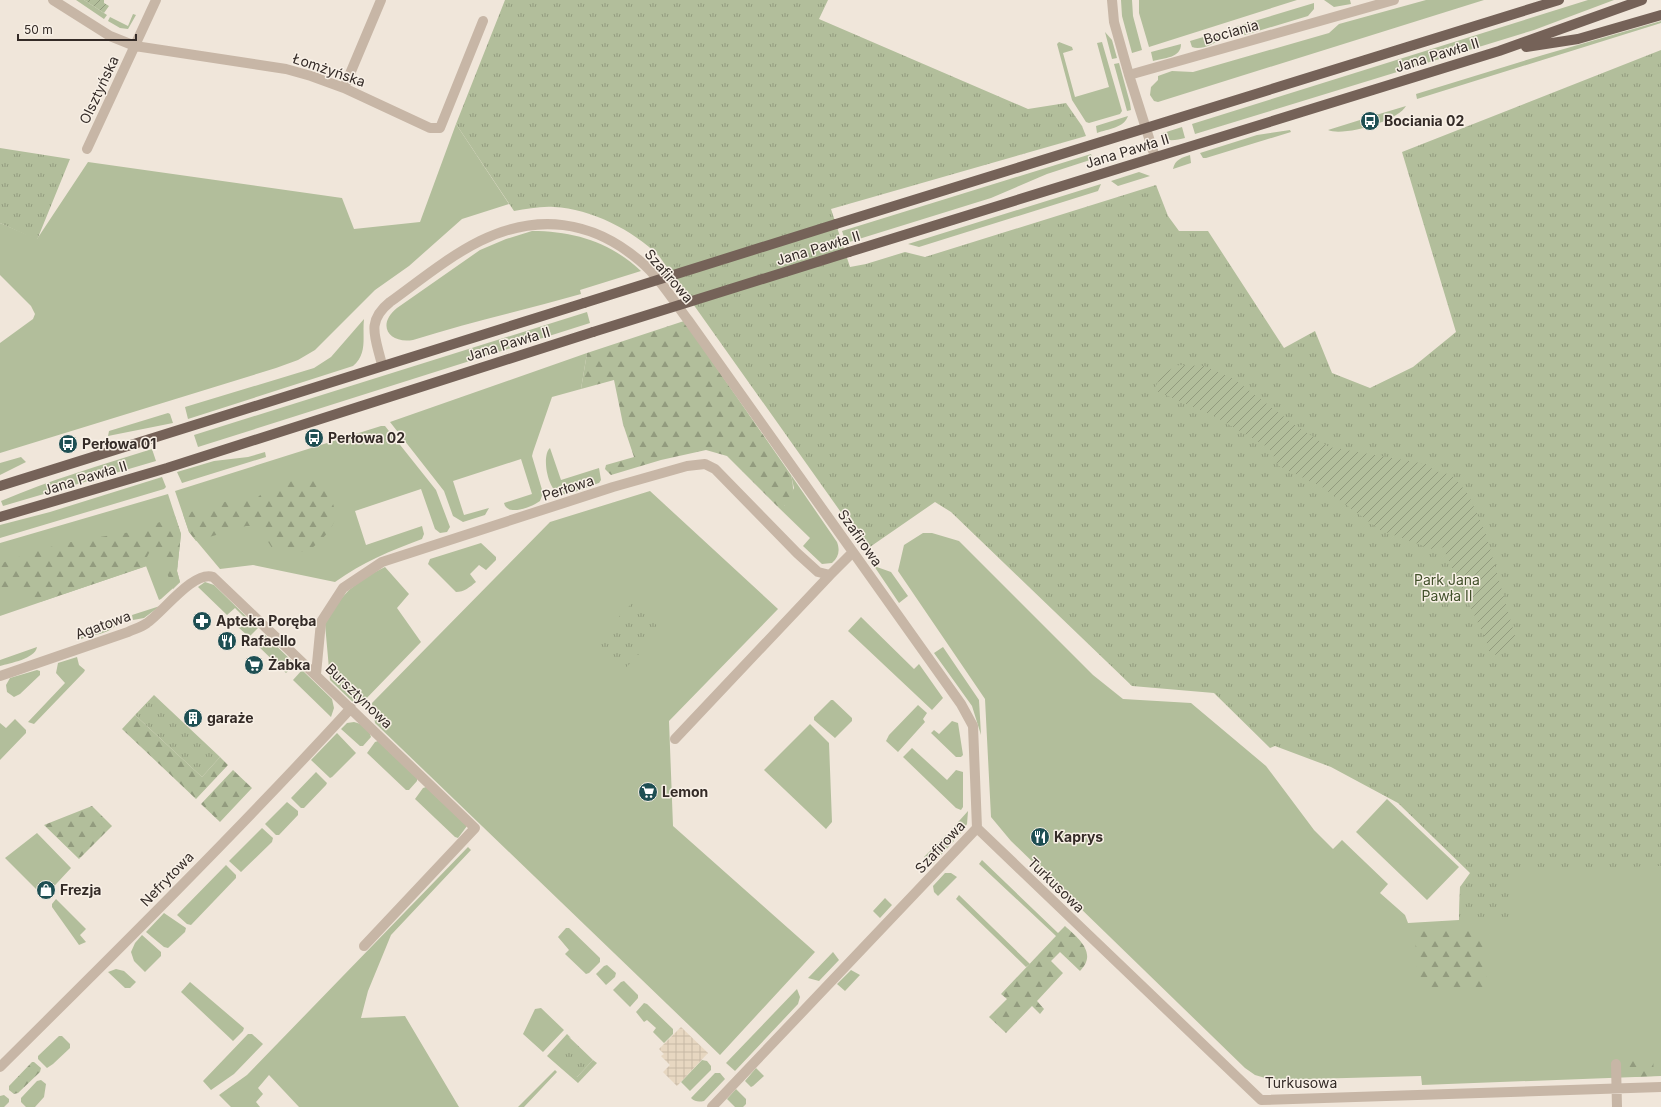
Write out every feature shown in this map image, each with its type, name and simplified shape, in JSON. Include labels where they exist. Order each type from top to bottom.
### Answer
[{"type":"main road","name":"Jana Pawła II","points":[[0,486],[382,365],[1559,0]]},
{"type":"main road","name":"Jana Pawła II","points":[[0,517],[160,470],[849,252],[1499,51],[1642,0]]},
{"type":"main road","points":[[1499,51],[1578,39],[1661,15]]},
{"type":"street","name":"Łomżyńska","points":[[53,0],[110,36],[136,46],[286,69],[344,88],[430,128],[440,128],[483,21]]},
{"type":"street","name":"Olsztyńska","points":[[88,149],[156,0]]},
{"type":"street","points":[[344,88],[381,0]]},
{"type":"street","points":[[1112,0],[1114,22],[1155,157]]},
{"type":"street","name":"Bociania","points":[[1129,75],[1394,0]]},
{"type":"street","name":"Szafirowa","points":[[382,365],[374,328],[378,313],[390,302],[452,258],[479,241],[505,230],[525,225],[546,223],[568,225],[590,231],[623,248],[641,262],[661,284],[961,704],[973,726],[977,828],[712,1107]]},
{"type":"street","name":"Perłowa","points":[[316,674],[321,622],[343,588],[382,562],[613,487],[692,465],[705,464],[715,468],[797,553],[818,572],[830,575]]},
{"type":"street","points":[[675,740],[853,552]]},
{"type":"street","name":"Bursztynowa","points":[[202,576],[208,575],[213,577],[316,674],[475,828],[364,946]]},
{"type":"street","name":"Agatowa","points":[[0,676],[128,632],[146,624],[189,585],[202,576]]},
{"type":"street","name":"Nefrytowa","points":[[0,1067],[285,780],[351,708]]},
{"type":"street","name":"Turkusowa","points":[[977,828],[1261,1100],[1661,1087]]},
{"type":"street","points":[[1616,1064],[1617,1107]]},
{"type":"green space","points":[[76,0],[84,0],[107,15],[104,19]]},
{"type":"green space","points":[[84,0],[104,0],[104,3],[109,6],[104,13]]},
{"type":"green space","name":"Park Jana Pawła II","points":[[505,0],[828,0],[819,19],[1028,109],[1066,103],[1082,126],[1086,136],[831,209],[850,267],[866,264],[905,252],[925,257],[1156,185],[1168,216],[1179,231],[1208,231],[1284,348],[1315,331],[1332,373],[1370,388],[1413,367],[1456,332],[1402,152],[1661,50],[1661,866],[1509,871],[1511,917],[1459,920],[1460,887],[1470,873],[1398,803],[1331,767],[1275,746],[1270,748],[1214,693],[1132,686],[951,512],[935,502],[867,549],[659,256],[637,238],[611,222],[582,212],[549,207],[514,211],[456,124]]},
{"type":"green space","points":[[1121,0],[1132,0],[1133,16],[1142,50],[1132,53],[1122,16]]},
{"type":"green space","points":[[1139,0],[1297,0],[1149,47],[1139,13]]},
{"type":"green space","points":[[1324,0],[1350,0],[1351,4],[1334,7]]},
{"type":"green space","points":[[1426,0],[1484,0],[1158,102],[1154,101],[1150,95],[1151,87],[1158,80],[1158,76],[1172,71],[1193,72],[1329,33],[1339,24]]},
{"type":"green space","points":[[1588,0],[1614,0],[1534,30],[1195,134],[1192,124]]},
{"type":"green space","points":[[1314,3],[1314,9],[1308,16],[1245,35],[1238,35],[1231,28]]},
{"type":"green space","points":[[133,14],[136,15],[128,29],[120,28],[108,21],[110,17],[128,26]]},
{"type":"green space","points":[[1661,21],[1661,23],[1417,99],[1416,94]]},
{"type":"green space","points":[[1105,32],[1112,40],[1117,58],[1112,59]]},
{"type":"green space","points":[[1220,32],[1220,38],[1218,41],[1211,45],[1199,48],[1192,47],[1190,41]]},
{"type":"green space","points":[[1059,42],[1072,47],[1073,50],[1063,53],[1075,97],[1109,87],[1097,43],[1102,42],[1122,111],[1120,114],[1089,123],[1086,122],[1072,100],[1057,44]]},
{"type":"green space","points":[[1181,44],[1180,49],[1175,55],[1153,61],[1151,52]]},
{"type":"green space","points":[[1119,63],[1130,103],[1131,110],[1127,111],[1114,64]]},
{"type":"green space","points":[[1406,106],[1401,112],[1393,117],[1370,126],[1335,132],[1328,130],[1360,120],[1362,127],[1378,122],[1376,115]]},
{"type":"green space","points":[[1128,116],[1119,126],[1097,133],[1096,126]]},
{"type":"green space","points":[[456,124],[509,204],[462,219],[409,266],[375,290],[315,350],[298,360],[276,368],[0,453],[0,343],[33,319],[35,314],[31,306],[0,275],[0,223],[37,239],[88,162],[342,198],[354,229],[420,222]]},
{"type":"green space","points":[[1182,127],[1185,138],[1168,140],[1160,134]]},
{"type":"green space","points":[[1290,130],[1291,132],[1206,158],[1203,158],[1200,153],[1257,135]]},
{"type":"green space","points":[[0,148],[70,159],[37,240],[0,223]]},
{"type":"green space","points":[[1091,154],[1093,159],[1047,174],[991,198],[846,243],[842,231]]},
{"type":"green space","points":[[1190,155],[1191,163],[1173,169],[1177,161]]},
{"type":"green space","points":[[1139,172],[1150,176],[1118,186],[1111,181]]},
{"type":"green space","points":[[1101,184],[1098,191],[919,247],[908,244]]},
{"type":"green space","points":[[532,231],[562,233],[591,240],[617,253],[641,271],[580,290],[581,294],[455,327],[413,340],[397,339],[388,332],[387,321],[397,308],[480,250],[506,239]]},
{"type":"green space","points":[[587,312],[590,323],[198,447],[194,435]]},
{"type":"green space","points":[[364,319],[363,350],[358,361],[353,366],[188,419],[185,407],[314,368],[331,357]]},
{"type":"green space","points":[[684,321],[791,475],[793,492],[788,503],[784,506],[777,506],[727,456],[706,450],[661,460],[611,475],[605,469],[606,465],[634,457],[623,424],[614,380],[581,389],[587,353]]},
{"type":"green space","points":[[587,353],[581,389],[552,397],[533,452],[532,456],[543,493],[540,501],[520,510],[510,509],[506,507],[504,503],[532,494],[521,459],[453,481],[464,515],[489,508],[485,515],[463,522],[453,516],[444,491],[390,422]]},
{"type":"green space","points":[[1179,365],[1204,366],[1234,379],[1295,425],[1329,447],[1426,464],[1435,471],[1452,475],[1468,494],[1485,531],[1515,636],[1507,652],[1490,655],[1486,640],[1440,542],[1432,549],[1380,530],[1322,487],[1279,466],[1269,448],[1214,416],[1154,390],[1162,374]]},
{"type":"green space","points":[[168,413],[170,414],[173,423],[108,436],[109,431]]},
{"type":"green space","points":[[385,426],[436,490],[450,527],[447,532],[440,533],[435,529],[421,489],[355,511],[366,545],[422,526],[424,534],[422,539],[377,558],[335,582],[253,565],[220,569],[189,532],[175,491]]},
{"type":"green space","points":[[550,448],[561,480],[599,468],[601,480],[599,483],[568,494],[560,494],[552,487],[547,473],[546,458],[547,452]]},
{"type":"green space","points":[[152,449],[156,461],[3,506],[1,501],[19,493]]},
{"type":"green space","points":[[265,452],[266,457],[182,483],[177,472],[214,461],[248,457]]},
{"type":"green space","points":[[21,457],[26,462],[0,475],[0,463]]},
{"type":"green space","points":[[791,475],[837,542],[838,553],[832,563],[822,564],[803,546],[810,538],[777,506],[784,506],[794,488]]},
{"type":"green space","points":[[162,477],[166,487],[164,489],[0,538],[0,525],[50,512]]},
{"type":"green space","points":[[303,477],[316,479],[324,486],[328,491],[335,511],[334,522],[329,531],[307,552],[272,548],[258,526],[246,526],[196,541],[189,532],[183,514],[224,502],[258,497],[266,490]]},
{"type":"green space","points":[[650,491],[778,609],[669,721],[673,826],[815,952],[720,1055],[375,723],[372,703],[550,522]]},
{"type":"green space","points":[[168,494],[181,534],[177,571],[180,582],[161,599],[159,600],[146,566],[0,616],[0,543]]},
{"type":"green space","points":[[175,516],[181,534],[177,571],[180,582],[173,589],[162,560],[155,551],[149,553],[146,559],[147,566],[40,602],[28,597],[19,590],[0,591],[0,565],[2,563],[38,550],[75,541],[137,531]]},
{"type":"green space","points":[[923,533],[932,533],[959,541],[1093,675],[1123,699],[1191,703],[1266,766],[1314,830],[1333,849],[1342,840],[1388,884],[1380,893],[1405,915],[1408,923],[1459,920],[1460,887],[1661,762],[1661,1076],[1422,1085],[1421,1076],[1272,1080],[1255,1075],[1245,1068],[1011,841],[991,817],[985,699],[898,571],[904,545]]},
{"type":"green space","points":[[481,543],[496,557],[496,560],[486,570],[479,565],[470,574],[476,582],[459,592],[456,592],[428,564],[430,559]]},
{"type":"green space","points":[[874,566],[891,572],[908,596],[899,603]]},
{"type":"green space","points":[[385,567],[409,594],[397,608],[421,642],[361,704],[355,704],[330,680],[325,624],[339,601],[349,590],[367,576]]},
{"type":"green space","points":[[205,582],[214,585],[258,628],[249,637],[238,627],[246,619],[235,608],[227,615],[198,587]]},
{"type":"green space","points":[[633,602],[662,630],[621,673],[592,645]]},
{"type":"green space","points":[[160,606],[144,618],[133,620],[132,615]]},
{"type":"green space","points":[[861,617],[914,669],[919,664],[943,698],[932,710],[848,631]]},
{"type":"green space","points":[[119,619],[117,624],[109,630],[98,635],[81,639],[81,632]]},
{"type":"green space","points":[[264,634],[295,664],[286,673],[255,643]]},
{"type":"green space","points":[[37,647],[32,655],[16,662],[0,666],[0,660]]},
{"type":"green space","points":[[943,647],[979,700],[981,735],[972,706],[934,653]]},
{"type":"green space","points":[[77,657],[79,665],[85,670],[84,672],[34,724],[28,722],[65,683],[56,673],[58,663]]},
{"type":"green space","points":[[37,670],[40,671],[40,675],[20,694],[14,697],[7,692],[6,685],[10,678]]},
{"type":"green space","points":[[302,670],[332,699],[334,708],[331,717],[293,680]]},
{"type":"green space","points":[[154,695],[220,757],[202,777],[135,715]]},
{"type":"green space","points":[[831,700],[833,700],[852,718],[852,721],[835,738],[814,720],[814,717]]},
{"type":"green space","points":[[918,705],[927,713],[923,719],[925,722],[898,752],[886,741],[889,735]]},
{"type":"green space","points":[[135,715],[202,777],[220,757],[228,765],[196,799],[122,729]]},
{"type":"green space","points":[[15,719],[26,730],[26,733],[0,760],[0,723],[6,728]]},
{"type":"green space","points":[[952,721],[958,723],[963,755],[961,757],[956,757],[931,733],[934,730],[939,734]]},
{"type":"green space","points":[[354,722],[365,727],[370,734],[371,737],[363,746],[360,746],[341,729],[347,723]]},
{"type":"green space","points":[[810,724],[829,743],[832,822],[826,829],[764,770]]},
{"type":"green space","points":[[337,733],[356,753],[330,778],[311,760]]},
{"type":"green space","points":[[378,741],[417,778],[417,781],[409,790],[406,790],[367,753],[375,742]]},
{"type":"green space","points":[[912,748],[947,780],[956,770],[963,772],[963,807],[961,810],[956,808],[903,757]]},
{"type":"green space","points":[[233,770],[252,788],[220,822],[201,804]]},
{"type":"green space","points":[[316,772],[327,783],[304,808],[301,808],[291,798]]},
{"type":"green space","points":[[426,787],[467,826],[458,838],[455,837],[415,799],[423,788]]},
{"type":"green space","points":[[1387,799],[1459,867],[1427,900],[1356,832]]},
{"type":"green space","points":[[287,802],[298,811],[298,815],[279,835],[276,835],[265,824]]},
{"type":"green space","points":[[92,806],[112,826],[79,859],[44,825]]},
{"type":"green space","points":[[968,811],[967,824],[958,837],[951,830]]},
{"type":"green space","points":[[262,828],[273,838],[272,842],[241,872],[229,861]]},
{"type":"green space","points":[[37,833],[71,868],[44,897],[5,858]]},
{"type":"green space","points":[[947,834],[954,841],[932,865],[924,857]]},
{"type":"green space","points":[[468,847],[471,850],[391,935],[368,991],[361,1018],[405,1016],[459,1107],[299,1107],[269,1075],[258,1088],[263,1094],[256,1102],[260,1107],[231,1107],[219,1095],[247,1075]]},
{"type":"green space","points":[[982,860],[1058,933],[1065,926],[1080,941],[1087,952],[1085,964],[1080,971],[1060,952],[1051,961],[1063,973],[1037,1001],[1044,1009],[1040,1014],[1032,1006],[1006,1033],[989,1017],[1007,999],[1001,994],[1056,936],[979,864]]},
{"type":"green space","points":[[226,865],[236,875],[236,878],[191,925],[187,924],[177,915]]},
{"type":"green space","points":[[945,873],[951,873],[957,877],[938,896],[934,892],[933,886]]},
{"type":"green space","points":[[959,895],[1030,964],[1026,967],[956,899]]},
{"type":"green space","points":[[885,898],[892,905],[880,918],[873,911]]},
{"type":"green space","points":[[56,899],[86,929],[80,935],[86,942],[79,945],[52,907],[52,904]]},
{"type":"green space","points":[[164,913],[186,928],[185,932],[168,948],[164,947],[146,932]]},
{"type":"green space","points":[[1484,927],[1487,988],[1424,991],[1418,985],[1415,935],[1419,929]]},
{"type":"green space","points":[[566,928],[569,928],[600,958],[600,962],[589,973],[586,974],[565,954],[569,950],[558,937]]},
{"type":"green space","points":[[142,935],[161,952],[161,956],[145,972],[134,961],[131,952],[135,943]]},
{"type":"green space","points":[[833,952],[839,960],[819,981],[808,978]]},
{"type":"green space","points":[[607,965],[616,973],[615,977],[606,985],[596,974]]},
{"type":"green space","points":[[116,969],[124,971],[136,982],[130,988],[125,988],[108,972]]},
{"type":"green space","points":[[851,970],[860,975],[845,991],[837,984]]},
{"type":"green space","points":[[624,981],[638,995],[638,998],[630,1007],[613,990]]},
{"type":"green space","points":[[190,982],[244,1028],[233,1041],[181,992]]},
{"type":"green space","points":[[797,989],[800,997],[798,1004],[735,1071],[726,1063]]},
{"type":"green space","points":[[644,1003],[647,1004],[673,1029],[673,1034],[664,1043],[653,1032],[656,1028],[647,1020],[644,1022],[636,1012]]},
{"type":"green space","points":[[541,1008],[564,1030],[543,1052],[523,1034],[535,1009]]},
{"type":"green space","points":[[248,1034],[252,1034],[263,1044],[234,1074],[211,1090],[203,1081]]},
{"type":"green space","points":[[567,1034],[571,1038],[569,1037],[577,1077],[593,1060],[597,1063],[578,1083],[547,1056]]},
{"type":"green space","points":[[59,1036],[62,1036],[70,1044],[70,1048],[47,1068],[38,1059],[38,1056]]},
{"type":"green space","points":[[569,1037],[593,1060],[577,1077],[553,1054]]},
{"type":"green space","points":[[1653,1057],[1654,1076],[1633,1077],[1628,1073],[1626,1058]]},
{"type":"green space","points":[[702,1060],[707,1061],[711,1066],[711,1070],[690,1091],[681,1082]]},
{"type":"green space","points":[[32,1062],[41,1068],[40,1072],[18,1093],[14,1094],[9,1090],[9,1086]]},
{"type":"green space","points":[[756,1068],[764,1076],[751,1087],[745,1081]]},
{"type":"green space","points":[[555,1070],[557,1072],[524,1107],[518,1107]]},
{"type":"green space","points":[[715,1073],[720,1073],[725,1079],[704,1101],[700,1102],[691,1098]]},
{"type":"green space","points":[[41,1080],[46,1084],[44,1097],[35,1107],[26,1107],[21,1102],[21,1098],[37,1081]]},
{"type":"green space","points":[[736,1089],[746,1099],[746,1104],[743,1107],[735,1107],[727,1099]]},
{"type":"green space","points":[[4,1095],[9,1099],[9,1102],[4,1107],[0,1107],[0,1096]]},
{"type":"shaded area","points":[[681,1027],[708,1053],[677,1086],[663,1072],[670,1065],[661,1056],[664,1054],[659,1049]]},
{"type":"place","name":"Bociania 02","points":[[1370,121]]},
{"type":"place","name":"Perłowa 02","points":[[314,438]]},
{"type":"place","name":"Perłowa 01","points":[[68,444]]},
{"type":"place","name":"Apteka Poręba","points":[[202,621]]},
{"type":"place","name":"Rafaello","points":[[227,641]]},
{"type":"place","name":"Żabka","points":[[254,665]]},
{"type":"place","name":"garaże","points":[[193,718]]},
{"type":"place","name":"Lemon","points":[[648,792]]},
{"type":"place","name":"Kaprys","points":[[1040,837]]},
{"type":"place","name":"Frezja","points":[[46,890]]}]
